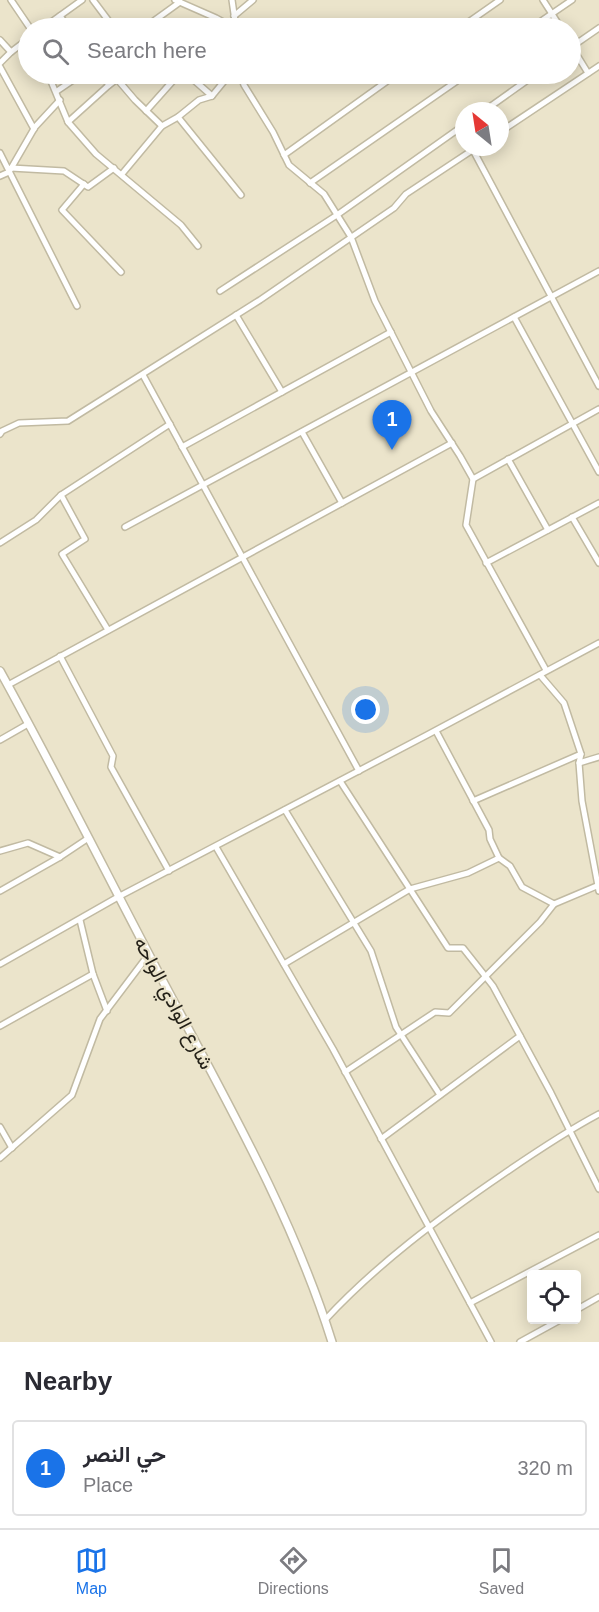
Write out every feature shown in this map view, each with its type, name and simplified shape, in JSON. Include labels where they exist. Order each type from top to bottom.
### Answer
[{"type":"main road","name":"شارع الوادي الواحه","points":[[0,671],[269,1188],[297,1249],[332,1342]]},
{"type":"street","points":[[11,0],[23,18]]},
{"type":"street","points":[[57,18],[82,0]]},
{"type":"street","points":[[93,0],[106,18]]},
{"type":"street","points":[[232,0],[234,16]]},
{"type":"street","points":[[234,16],[253,0]]},
{"type":"street","points":[[474,18],[500,0]]},
{"type":"street","points":[[543,0],[555,18]]},
{"type":"street","points":[[546,18],[572,0]]},
{"type":"street","points":[[156,18],[177,1],[216,18]]},
{"type":"street","points":[[581,40],[599,28]]},
{"type":"street","points":[[0,40],[11,52]]},
{"type":"street","points":[[18,47],[0,65],[34,129]]},
{"type":"street","points":[[581,62],[588,73]]},
{"type":"street","points":[[581,78],[599,66]]},
{"type":"street","points":[[53,84],[68,122],[96,154],[181,225],[198,246]]},
{"type":"street","points":[[57,92],[68,84]]},
{"type":"street","points":[[122,84],[162,126]]},
{"type":"street","points":[[146,111],[170,84]]},
{"type":"street","points":[[198,84],[212,96]]},
{"type":"street","points":[[122,174],[162,126],[178,117],[199,100],[212,96],[222,84]]},
{"type":"street","points":[[244,84],[273,132],[289,165],[324,194],[351,237],[375,301],[411,373],[431,411],[473,479],[466,525],[546,670]]},
{"type":"street","points":[[284,155],[383,84]]},
{"type":"street","points":[[310,183],[453,84]]},
{"type":"street","points":[[497,102],[522,84]]},
{"type":"street","points":[[509,126],[572,84]]},
{"type":"street","points":[[68,122],[110,85]]},
{"type":"street","points":[[0,176],[10,170],[34,129],[60,100]]},
{"type":"street","points":[[178,117],[241,195]]},
{"type":"street","points":[[220,291],[337,214],[455,131]]},
{"type":"street","points":[[0,153],[77,306]]},
{"type":"street","points":[[0,434],[20,423],[68,421],[236,315],[394,208],[406,194],[463,156]]},
{"type":"street","points":[[479,156],[599,386]]},
{"type":"street","points":[[10,170],[64,171],[88,187],[114,168]]},
{"type":"street","points":[[84,184],[62,210],[121,272]]},
{"type":"street","points":[[125,527],[599,271]]},
{"type":"street","points":[[236,315],[282,392]]},
{"type":"street","points":[[514,317],[599,472]]},
{"type":"street","points":[[182,447],[391,332]]},
{"type":"street","points":[[143,375],[359,771]]},
{"type":"street","points":[[473,479],[599,409]]},
{"type":"street","points":[[0,543],[36,520],[62,495],[170,424]]},
{"type":"street","points":[[303,432],[342,503]]},
{"type":"street","points":[[8,686],[452,443]]},
{"type":"street","points":[[508,459],[548,530]]},
{"type":"street","points":[[62,495],[85,539],[62,554],[108,630]]},
{"type":"street","points":[[486,563],[599,503]]},
{"type":"street","points":[[572,517],[596,551],[599,563]]},
{"type":"street","points":[[0,964],[118,897],[599,643]]},
{"type":"street","points":[[60,656],[113,756],[111,767],[169,871]]},
{"type":"street","points":[[540,675],[564,703],[581,754],[579,763],[584,812],[599,891]]},
{"type":"street","points":[[0,740],[28,724]]},
{"type":"street","points":[[436,731],[489,830],[490,839],[499,858],[510,866],[522,887],[555,904]]},
{"type":"street","points":[[473,801],[581,754]]},
{"type":"street","points":[[579,763],[599,757]]},
{"type":"street","points":[[340,781],[448,948],[463,948],[493,986],[599,1189]]},
{"type":"street","points":[[285,810],[371,951],[396,1027],[440,1095]]},
{"type":"street","points":[[0,891],[87,839]]},
{"type":"street","points":[[0,851],[28,843],[60,857]]},
{"type":"street","points":[[216,847],[345,1071],[491,1342]]},
{"type":"street","points":[[284,964],[410,889],[468,873],[499,858]]},
{"type":"street","points":[[345,1071],[435,1012],[448,1013],[540,922],[555,904],[599,885]]},
{"type":"street","points":[[80,920],[93,974],[107,1011]]},
{"type":"street","points":[[0,1158],[72,1095],[100,1019],[149,954]]},
{"type":"street","points":[[0,1026],[93,974]]},
{"type":"street","points":[[381,1139],[520,1036]]},
{"type":"street","points":[[325,1320],[356,1287],[429,1227],[570,1130],[599,1114]]},
{"type":"street","points":[[0,1127],[12,1148]]},
{"type":"street","points":[[470,1303],[599,1235]]},
{"type":"street","points":[[581,1307],[599,1297]]},
{"type":"street","points":[[520,1342],[553,1324]]},
{"type":"place","name":"حي النصر","points":[[392,450]]}]
